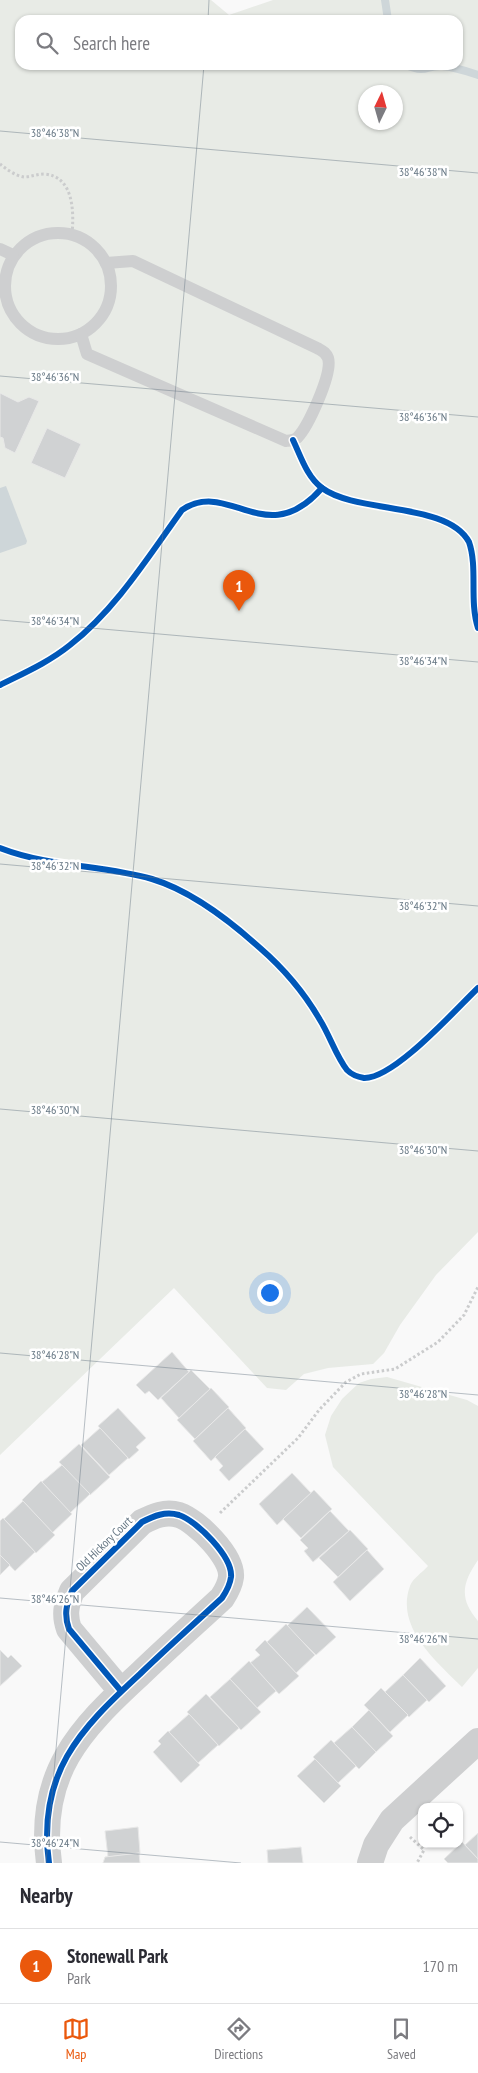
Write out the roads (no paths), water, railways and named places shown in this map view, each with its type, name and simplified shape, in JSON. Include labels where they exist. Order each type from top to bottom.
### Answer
[{"type":"street","name":"Old Hickory Court","points":[[49,1863],[45,1835],[47,1808],[65,1759],[88,1725],[121,1691],[222,1598],[228,1588],[232,1576],[223,1552],[190,1520],[178,1515],[154,1516],[142,1522],[72,1591],[66,1605],[66,1620],[69,1629],[121,1691]]},
{"type":"street","points":[[370,1863],[376,1845],[392,1820],[478,1741]]},
{"type":"lane","points":[[48,233],[72,234],[89,242],[106,263],[111,276],[108,304],[92,327],[80,334],[67,339],[39,336],[16,320],[4,295],[5,274],[13,255],[35,237],[48,233]]},
{"type":"lane","points":[[0,249],[13,255]]},
{"type":"lane","points":[[80,334],[87,354],[286,440],[297,437],[304,427],[326,379],[329,360],[326,353],[317,348],[133,261],[106,263]]},
{"type":"waterway","points":[[385,0],[387,15]]},
{"type":"waterway","points":[[463,70],[478,75]]},
{"type":"place","name":"Stonewall Park","points":[[239,611]]}]
